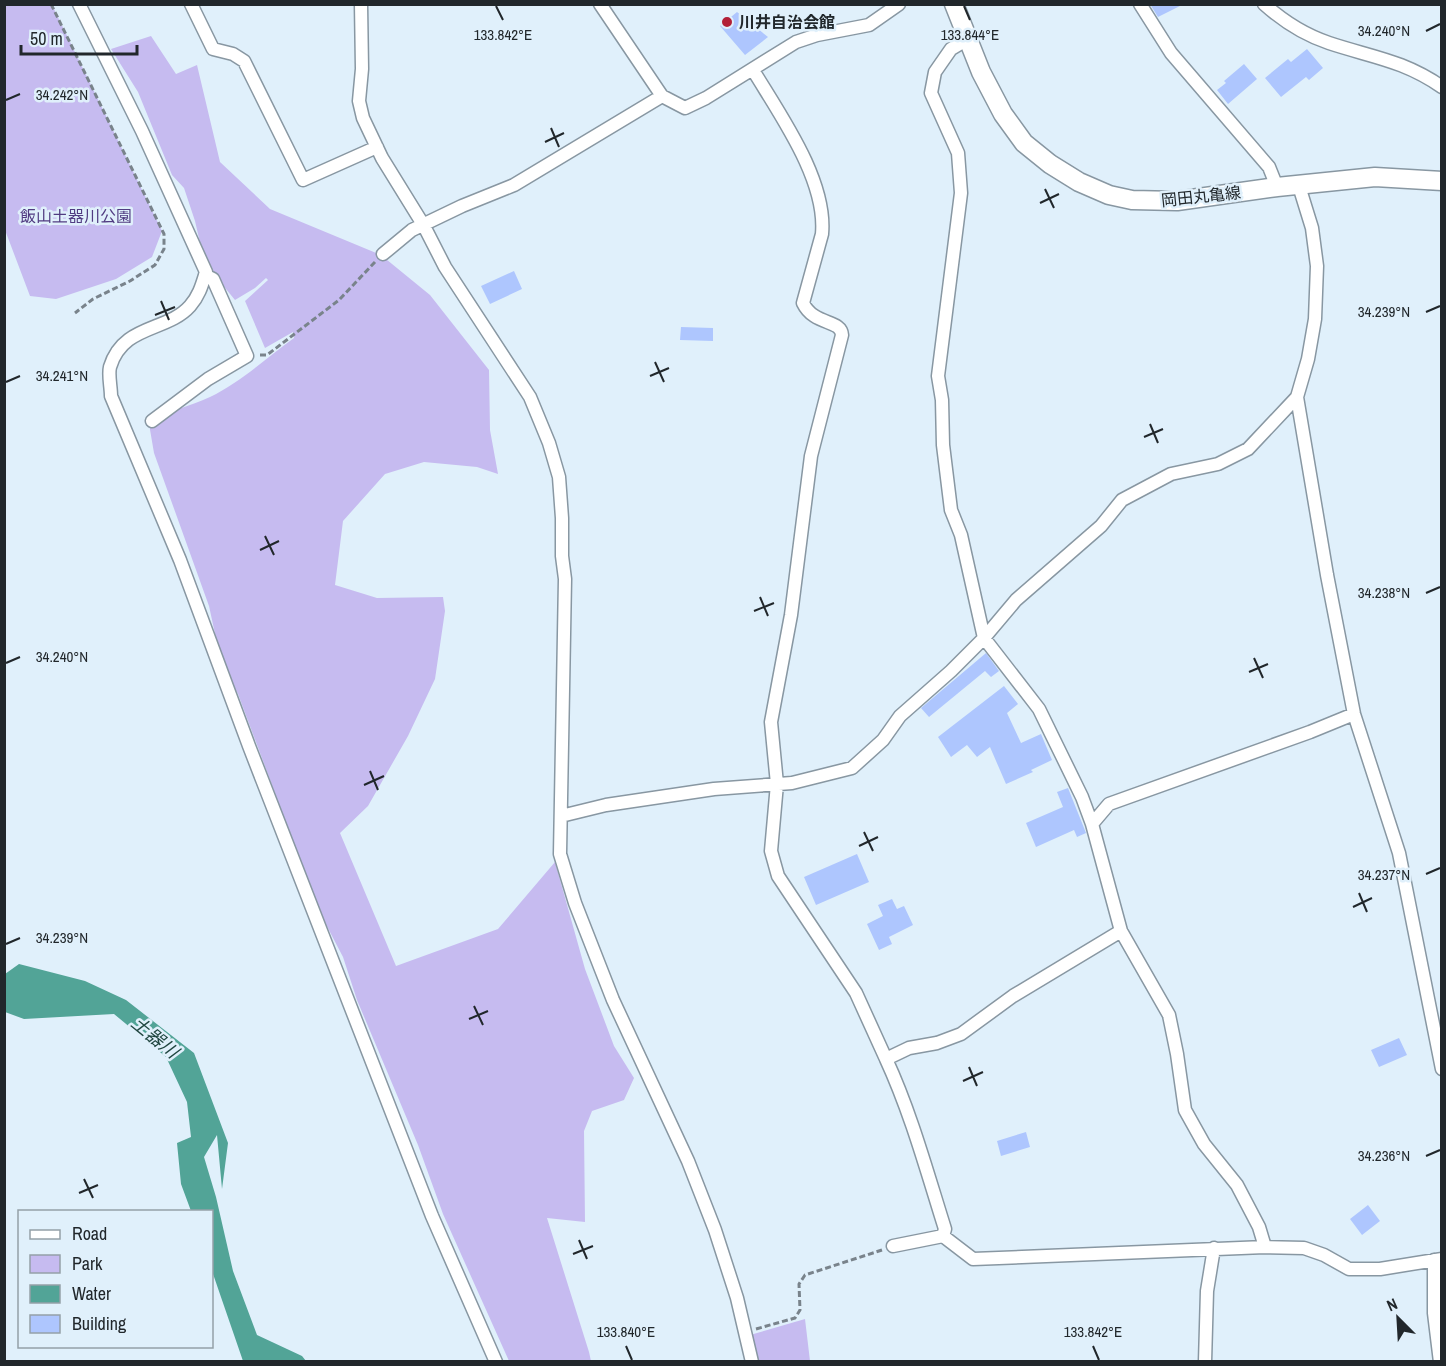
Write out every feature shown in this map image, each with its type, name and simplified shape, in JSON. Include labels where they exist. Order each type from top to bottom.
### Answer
[{"type":"main road","name":"岡田丸亀線","points":[[954,4],[966,40],[1003,114],[1024,143],[1050,164],[1079,182],[1109,195],[1132,200],[1177,201],[1277,187],[1375,177],[1442,181]]},
{"type":"street","points":[[79,4],[142,131],[201,261],[205,275],[201,289],[191,306],[180,315],[134,336],[118,350],[110,369],[111,396],[180,560],[249,746],[432,1216],[496,1362]]},
{"type":"street","points":[[191,4],[213,49],[233,54],[243,61],[303,180],[378,147]]},
{"type":"street","points":[[361,4],[362,69],[359,101],[363,118],[445,267],[530,398],[549,443],[559,477],[565,579],[560,854],[575,903],[613,1000],[695,1179],[715,1230],[737,1298],[752,1362]]},
{"type":"street","points":[[600,4],[662,96],[685,108],[706,98],[796,42],[818,35],[870,25],[899,4]]},
{"type":"street","points":[[1140,4],[1171,53],[1269,167],[1277,187]]},
{"type":"street","points":[[1264,4],[1301,31],[1327,42],[1403,65],[1442,87]]},
{"type":"street","points":[[966,40],[951,49],[935,72],[931,93],[958,153],[962,193],[938,376],[951,510],[961,535],[984,638],[1039,709],[1082,796],[1092,824],[1121,931],[1169,1015],[1185,1110],[1204,1144],[1237,1185],[1259,1227],[1265,1247]]},
{"type":"street","points":[[753,69],[806,161],[819,202],[823,222],[822,234],[803,303],[814,317],[837,325],[842,330],[811,456],[791,615],[771,722],[777,784],[771,851],[778,876],[856,993],[897,1083],[945,1229],[943,1236]]},
{"type":"street","points":[[383,254],[412,230],[514,185],[662,96]]},
{"type":"street","points":[[1299,186],[1312,228],[1317,267],[1315,319],[1308,359],[1297,397],[1327,575],[1354,714],[1398,852],[1442,1069]]},
{"type":"street","points":[[152,421],[208,379],[247,356],[213,279],[205,275]]},
{"type":"street","points":[[561,816],[606,805],[714,789],[792,783],[852,768],[883,740],[900,716],[984,638],[1016,600],[1101,526],[1122,500],[1171,474],[1218,464],[1248,449],[1297,397]]},
{"type":"street","points":[[1092,824],[1109,804],[1354,714]]},
{"type":"street","points":[[886,1059],[909,1048],[937,1043],[961,1034],[1013,996],[1121,931]]},
{"type":"street","points":[[893,1246],[943,1236],[973,1259],[1214,1248],[1304,1248],[1324,1255],[1349,1269],[1380,1269],[1438,1259],[1434,1313],[1440,1362]]},
{"type":"street","points":[[1205,1362],[1207,1291],[1214,1248]]},
{"type":"path","points":[[51,4],[164,234],[164,249],[155,265],[130,281],[93,299],[75,314]]},
{"type":"path","points":[[267,355],[339,300],[383,254]]},
{"type":"path","points":[[746,1332],[795,1318],[800,1310],[799,1284],[805,1275],[893,1246]]},
{"type":"green space","name":"飯山土器川公園","points":[[4,5],[52,5],[162,231],[152,257],[116,279],[56,299],[30,296],[5,230]]},
{"type":"green space","points":[[151,36],[176,74],[197,65],[220,162],[270,209],[381,255],[430,295],[489,370],[490,430],[498,474],[477,467],[424,462],[385,474],[343,521],[335,585],[377,598],[443,597],[445,611],[435,679],[408,736],[368,806],[340,833],[396,966],[498,929],[555,862],[585,969],[614,1046],[634,1078],[624,1100],[592,1111],[584,1131],[585,1222],[547,1218],[591,1361],[509,1361],[443,1214],[418,1145],[357,1000],[343,957],[319,911],[238,694],[222,666],[209,606],[154,453],[148,418],[195,403],[221,391],[294,338],[293,332],[265,348],[245,301],[268,280],[266,278],[235,300],[212,272],[201,247],[184,188],[172,175],[138,92],[111,49]]},
{"type":"green space","points":[[805,1319],[810,1361],[756,1361],[750,1335]]},
{"type":"water","name":"土器川","points":[[19,964],[85,981],[126,1000],[194,1053],[228,1143],[222,1189],[217,1135],[204,1157],[233,1271],[257,1335],[302,1356],[306,1361],[243,1361],[213,1274],[213,1210],[191,1210],[181,1184],[177,1143],[191,1137],[187,1102],[166,1057],[114,1014],[24,1019],[5,1012],[5,974]]},
{"type":"building","points":[[1150,4],[1184,4],[1158,17]]},
{"type":"building","points":[[737,12],[768,37],[745,55],[720,26]]},
{"type":"building","points":[[1307,49],[1323,68],[1309,80],[1306,77],[1281,97],[1265,78],[1288,59],[1291,62]]},
{"type":"building","points":[[1244,64],[1257,79],[1228,104],[1217,90]]},
{"type":"building","points":[[514,271],[522,289],[490,304],[481,286]]},
{"type":"building","points":[[681,327],[713,328],[713,341],[680,340]]},
{"type":"building","points":[[986,653],[999,671],[991,677],[985,671],[929,717],[921,708]]},
{"type":"building","points":[[1004,686],[1018,704],[1007,713],[1021,743],[1041,734],[1052,760],[1031,770],[1033,772],[1006,784],[990,747],[977,757],[967,745],[951,757],[938,737]]},
{"type":"building","points":[[1068,788],[1086,833],[1077,837],[1074,830],[1036,847],[1026,823],[1063,807],[1057,792]]},
{"type":"building","points":[[857,854],[869,882],[816,905],[804,877]]},
{"type":"building","points":[[892,899],[897,909],[904,906],[913,925],[889,937],[892,944],[879,950],[867,924],[883,916],[878,905]]},
{"type":"building","points":[[1399,1038],[1407,1055],[1379,1067],[1371,1050]]},
{"type":"building","points":[[1026,1132],[1030,1147],[1001,1156],[997,1141]]},
{"type":"building","points":[[1368,1205],[1380,1221],[1362,1235],[1350,1219]]},
{"type":"place","name":"川井自治会館","points":[[727,22]]}]
